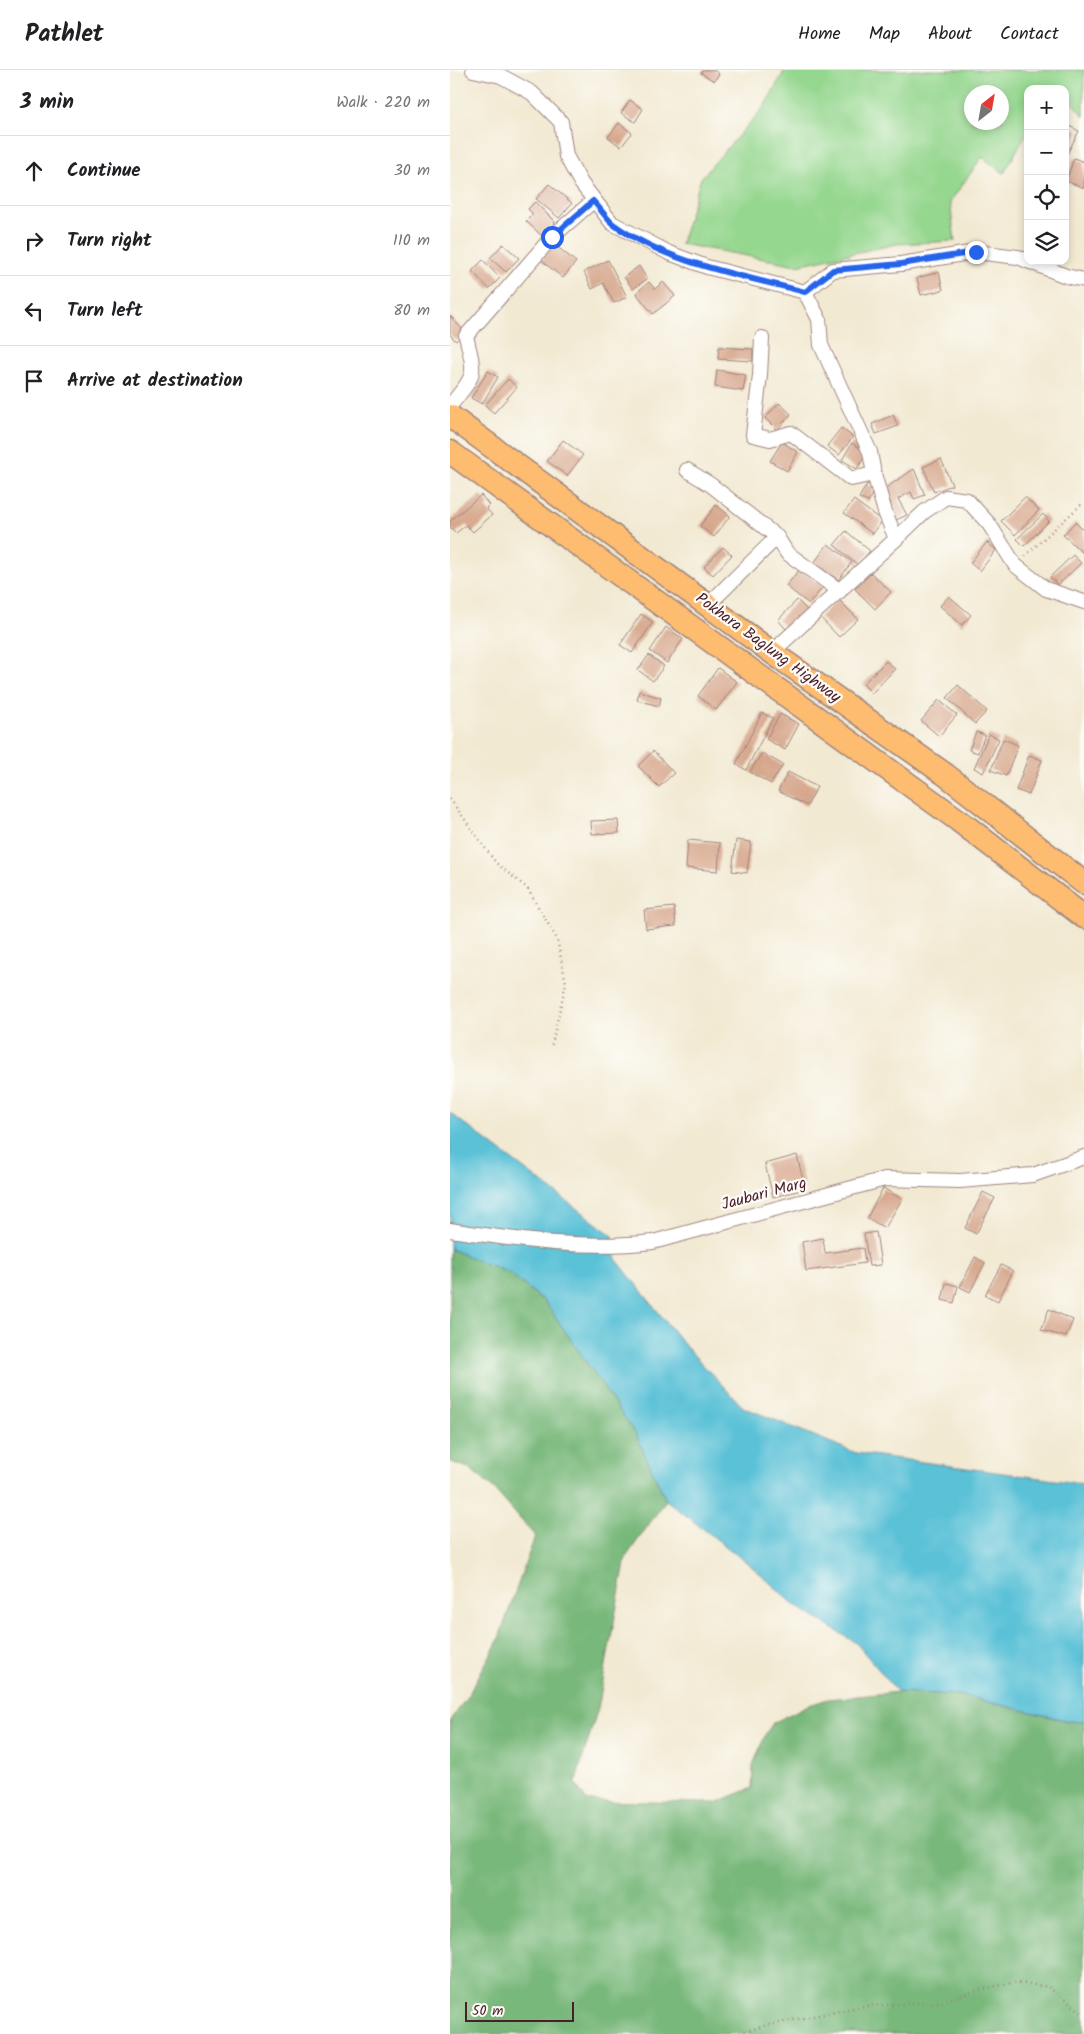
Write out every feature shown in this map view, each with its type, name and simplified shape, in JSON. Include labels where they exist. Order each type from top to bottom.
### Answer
[{"type":"highway","name":"Pokhara Baglung Highway","points":[[450,416],[774,654],[946,775],[1084,883]]},
{"type":"highway","name":"Pokhara Baglung Highway","points":[[450,452],[958,820],[1084,917]]},
{"type":"street","points":[[473,70],[501,76],[532,93],[561,122],[566,156],[593,201],[612,223],[669,254],[707,267],[805,292],[819,320],[822,345],[870,452],[885,512],[896,539]]},
{"type":"street","points":[[450,406],[471,379],[473,369],[466,336],[552,237],[593,201]]},
{"type":"street","points":[[805,292],[833,270],[901,264],[976,252],[1024,259]]},
{"type":"street","points":[[1038,265],[1066,276],[1084,280]]},
{"type":"street","points":[[762,338],[753,435],[770,439],[791,433],[850,478],[874,474]]},
{"type":"street","points":[[687,470],[711,485],[777,537],[786,553],[840,591]]},
{"type":"street","points":[[774,654],[788,637],[924,512],[946,498],[967,500],[989,524],[1014,565],[1046,589],[1084,602]]},
{"type":"street","points":[[708,605],[777,537]]},
{"type":"street","name":"Jaubari Marg","points":[[450,1230],[544,1244],[614,1246],[653,1242],[885,1180],[960,1181],[1033,1175],[1084,1157]]},
{"type":"path","points":[[1014,565],[1084,502]]},
{"type":"path","points":[[450,799],[496,863],[527,888],[557,939],[566,983],[551,1048]]},
{"type":"path","points":[[735,2034],[768,2025],[865,2006],[941,2002],[974,1991],[1016,1982],[1048,1987],[1084,2014]]},
{"type":"green space","points":[[785,70],[1084,70],[1084,116],[1069,99],[1069,85],[1024,85],[1024,138],[1004,173],[982,157],[950,202],[955,241],[897,244],[797,265],[681,244],[701,178],[764,107]]},
{"type":"green space","points":[[450,1249],[509,1273],[545,1302],[635,1433],[666,1500],[626,1557],[598,1708],[575,1783],[587,1801],[715,1803],[752,1788],[753,1765],[766,1733],[773,1723],[806,1706],[828,1699],[898,1692],[959,1695],[1068,1721],[1084,1722],[1084,2034],[450,2034],[450,1722],[470,1692],[498,1641],[535,1536],[495,1490],[469,1468],[450,1462]]},
{"type":"water","points":[[450,1113],[613,1236],[616,1259],[686,1347],[743,1407],[856,1453],[1084,1484],[1084,1722],[1069,1721],[959,1695],[898,1692],[856,1643],[795,1605],[750,1565],[666,1500],[635,1433],[545,1302],[509,1273],[450,1249]]},
{"type":"building","points":[[703,70],[714,70],[719,74],[714,81],[701,73]]},
{"type":"building","points":[[630,100],[643,109],[635,122],[621,113]]},
{"type":"building","points":[[619,123],[632,133],[621,147],[608,137]]},
{"type":"building","points":[[1069,126],[1079,131],[1069,150]]},
{"type":"building","points":[[1074,158],[1084,162],[1084,188],[1069,182],[1069,172]]},
{"type":"building","points":[[549,184],[572,203],[559,218],[536,199]]},
{"type":"building","points":[[535,202],[555,222],[542,236],[526,221],[533,214],[528,209]]},
{"type":"building","points":[[503,244],[519,258],[506,272],[490,258]]},
{"type":"building","points":[[554,244],[576,262],[563,278],[541,260]]},
{"type":"building","points":[[483,260],[500,278],[489,289],[472,271]]},
{"type":"building","points":[[608,260],[627,297],[614,303],[603,283],[592,289],[584,272]]},
{"type":"building","points":[[639,266],[647,279],[633,289],[624,277]]},
{"type":"building","points":[[939,272],[943,290],[921,295],[917,278]]},
{"type":"building","points":[[649,282],[655,289],[663,282],[675,296],[653,314],[636,293]]},
{"type":"building","points":[[450,316],[465,332],[456,341],[450,335]]},
{"type":"building","points":[[719,347],[753,349],[753,361],[718,359]]},
{"type":"building","points":[[717,370],[746,375],[743,391],[715,387]]},
{"type":"building","points":[[488,371],[498,377],[482,404],[471,398]]},
{"type":"building","points":[[508,379],[517,387],[494,413],[485,405]]},
{"type":"building","points":[[779,403],[791,414],[777,430],[765,418]]},
{"type":"building","points":[[893,415],[898,426],[876,434],[872,424]]},
{"type":"building","points":[[841,428],[853,437],[839,455],[827,446]]},
{"type":"building","points":[[563,440],[583,455],[567,476],[547,461]]},
{"type":"building","points":[[782,442],[798,452],[787,471],[770,461]]},
{"type":"building","points":[[852,443],[867,453],[857,469],[842,460]]},
{"type":"building","points":[[941,459],[952,485],[934,492],[923,467]]},
{"type":"building","points":[[914,469],[925,495],[914,499],[911,492],[898,499],[907,515],[896,520],[888,505],[891,504],[884,489]]},
{"type":"building","points":[[867,484],[875,488],[868,502],[859,498]]},
{"type":"building","points":[[481,495],[489,505],[486,508],[492,515],[473,532],[466,525],[456,533],[450,527],[450,521]]},
{"type":"building","points":[[1025,497],[1039,510],[1015,535],[1001,521]]},
{"type":"building","points":[[854,500],[882,521],[873,534],[844,513]]},
{"type":"building","points":[[716,505],[730,516],[714,537],[700,526]]},
{"type":"building","points":[[1043,514],[1049,521],[1024,546],[1017,539]]},
{"type":"building","points":[[1075,522],[1084,531],[1083,553],[1063,535]]},
{"type":"building","points":[[846,531],[870,551],[858,565],[834,545]]},
{"type":"building","points":[[987,542],[996,550],[980,571],[970,563]]},
{"type":"building","points":[[828,544],[852,562],[838,580],[814,563]]},
{"type":"building","points":[[723,547],[732,555],[713,575],[704,567]]},
{"type":"building","points":[[1073,555],[1081,563],[1058,585],[1050,577]]},
{"type":"building","points":[[800,569],[823,587],[809,604],[786,586]]},
{"type":"building","points":[[871,573],[891,592],[875,609],[855,589]]},
{"type":"building","points":[[949,596],[971,615],[962,625],[940,606]]},
{"type":"building","points":[[838,599],[858,619],[839,637],[820,617]]},
{"type":"building","points":[[797,600],[807,610],[787,630],[778,620]]},
{"type":"building","points":[[641,614],[653,622],[632,653],[620,645]]},
{"type":"building","points":[[666,627],[683,639],[667,663],[650,651]]},
{"type":"building","points":[[649,655],[664,666],[653,681],[638,670]]},
{"type":"building","points":[[886,661],[895,669],[872,693],[863,684]]},
{"type":"building","points":[[718,668],[737,682],[716,710],[698,696]]},
{"type":"building","points":[[958,685],[987,711],[975,724],[947,698]]},
{"type":"building","points":[[639,691],[661,698],[659,706],[637,700]]},
{"type":"building","points":[[939,700],[957,715],[939,736],[921,721]]},
{"type":"building","points":[[762,713],[773,718],[746,770],[736,764]]},
{"type":"building","points":[[780,714],[799,724],[785,750],[766,739]]},
{"type":"building","points":[[976,732],[985,735],[978,753],[969,750]]},
{"type":"building","points":[[989,734],[999,739],[983,773],[974,768]]},
{"type":"building","points":[[1003,739],[1018,745],[1006,776],[991,770]]},
{"type":"building","points":[[653,751],[674,773],[659,787],[638,766]]},
{"type":"building","points":[[762,753],[783,765],[771,784],[750,772]]},
{"type":"building","points":[[1029,755],[1042,760],[1029,795],[1016,790]]},
{"type":"building","points":[[788,772],[817,787],[807,806],[778,791]]},
{"type":"building","points":[[618,820],[619,833],[592,834],[591,821]]},
{"type":"building","points":[[688,840],[720,843],[718,871],[686,868]]},
{"type":"building","points":[[736,840],[751,842],[747,873],[732,871]]},
{"type":"building","points":[[674,907],[676,926],[646,929],[644,910]]},
{"type":"building","points":[[797,1155],[805,1189],[773,1197],[765,1164]]},
{"type":"building","points":[[883,1188],[902,1199],[885,1228],[867,1218]]},
{"type":"building","points":[[983,1192],[995,1198],[976,1234],[965,1228]]},
{"type":"building","points":[[876,1232],[881,1265],[869,1266],[864,1234]]},
{"type":"building","points":[[823,1238],[825,1253],[863,1248],[865,1263],[806,1271],[802,1242]]},
{"type":"building","points":[[975,1257],[985,1263],[970,1292],[960,1287]]},
{"type":"building","points":[[1001,1265],[1013,1271],[998,1301],[985,1295]]},
{"type":"building","points":[[946,1283],[958,1286],[954,1303],[942,1300]]},
{"type":"building","points":[[1049,1309],[1073,1320],[1066,1337],[1041,1330]]},
{"type":"route","points":[[552,237],[593,201],[612,223],[669,254],[707,267],[805,292],[833,270],[901,264],[976,252]]}]
